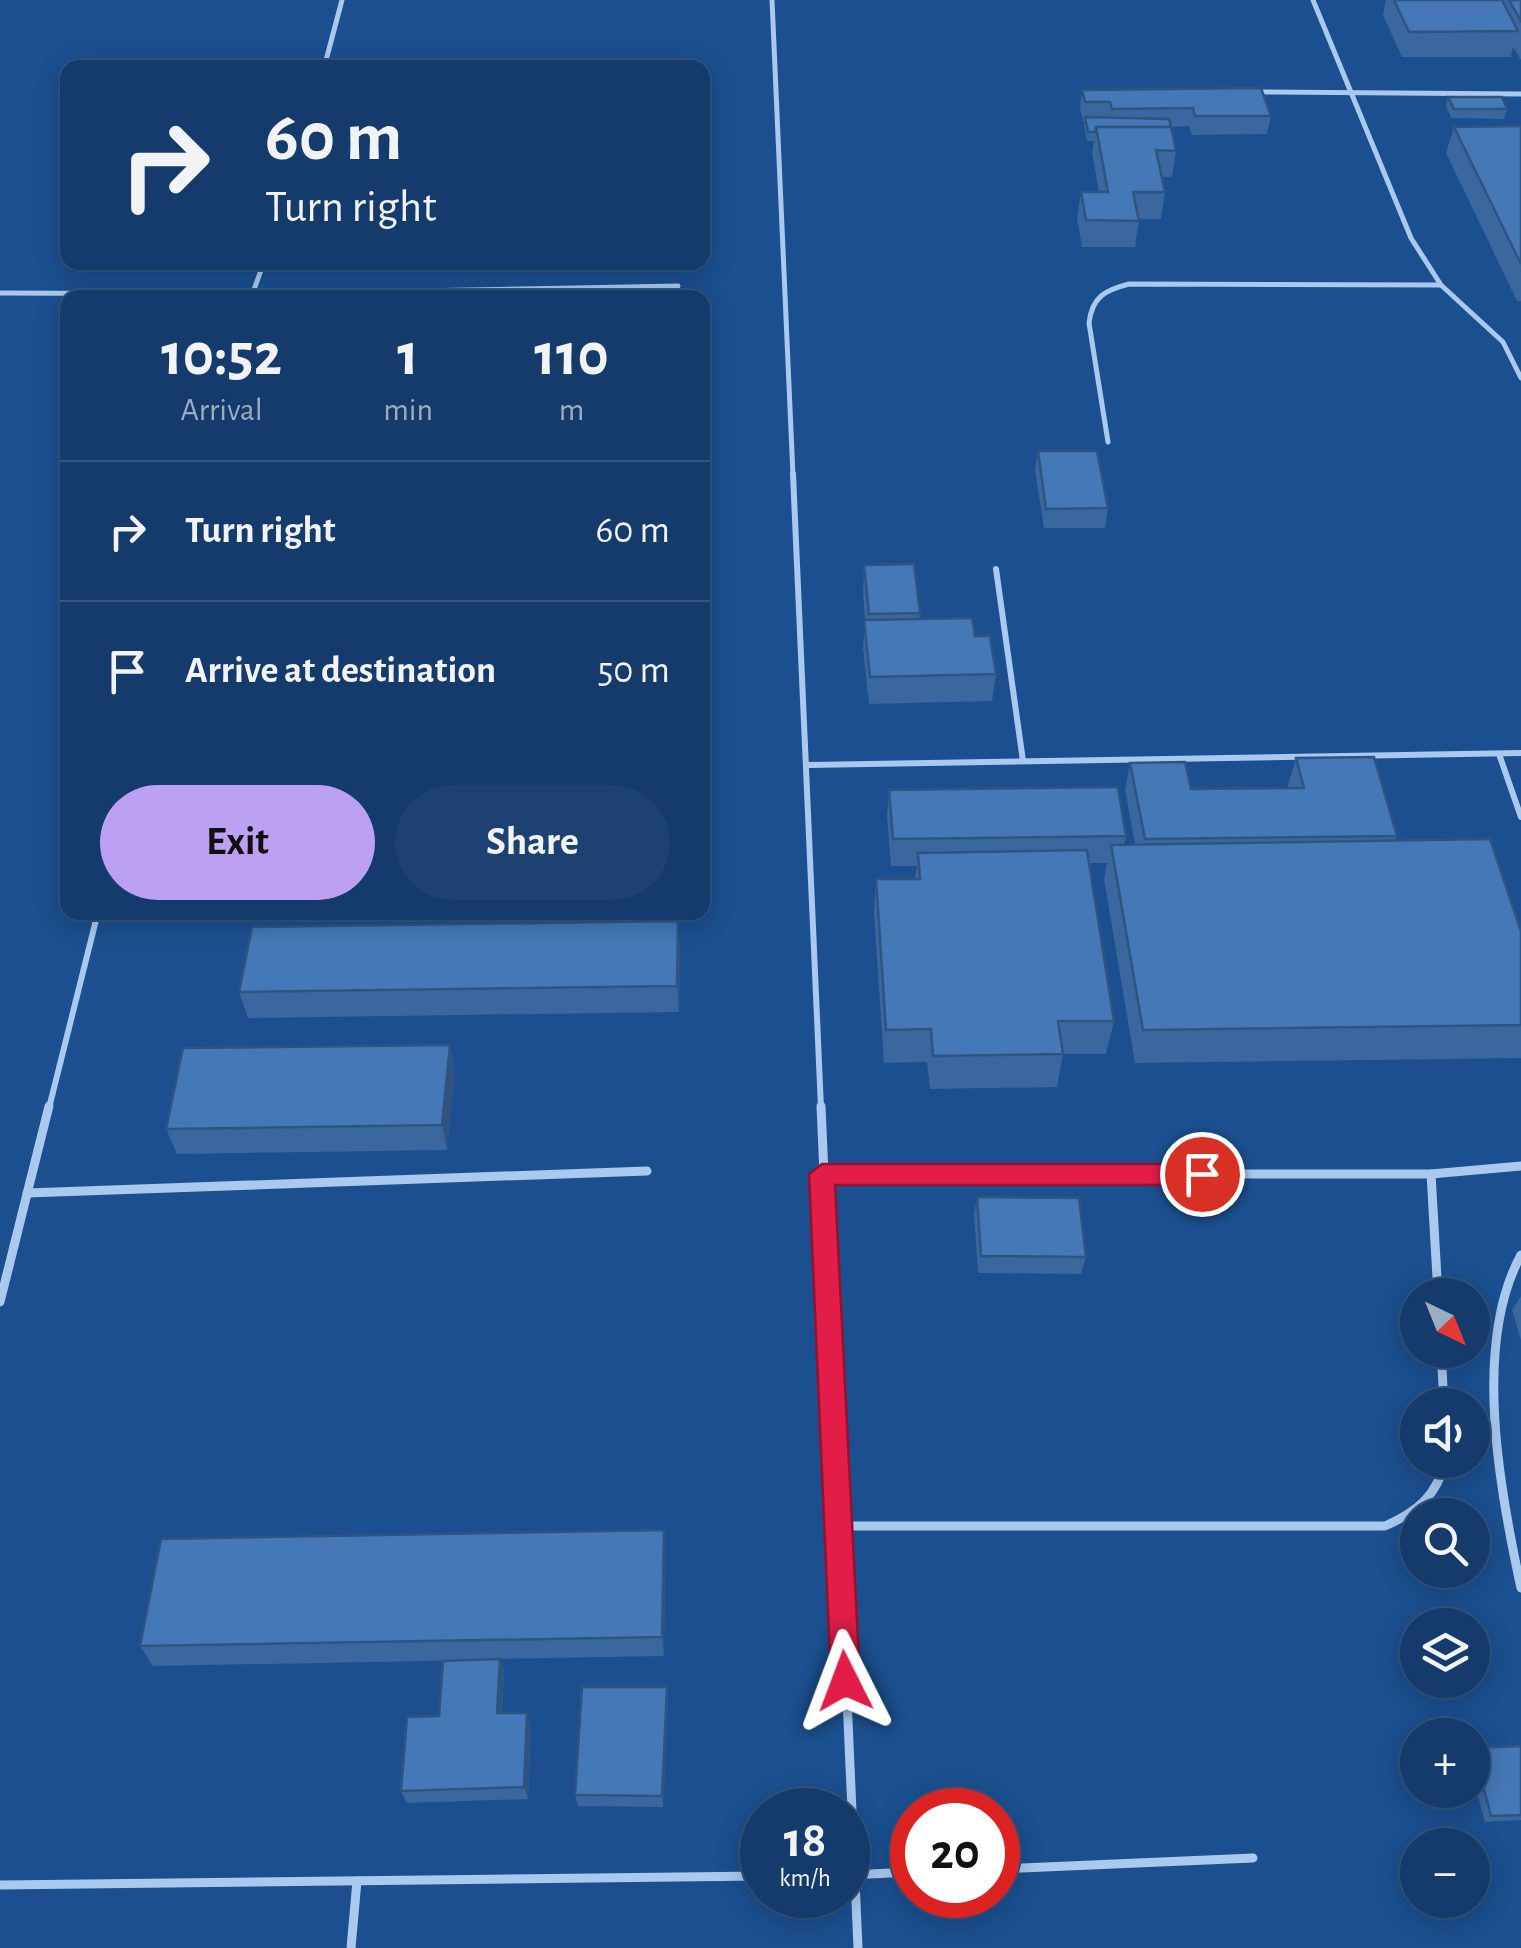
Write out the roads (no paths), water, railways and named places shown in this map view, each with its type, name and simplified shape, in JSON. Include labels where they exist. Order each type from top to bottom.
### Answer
[{"type":"lane","points":[[326,60],[342,0]]},
{"type":"lane","points":[[772,0],[809,765],[806,841],[848,1788]]},
{"type":"lane","points":[[1313,0],[1411,238],[1441,285],[1503,342],[1521,378]]},
{"type":"lane","points":[[1255,92],[1521,94]]},
{"type":"lane","points":[[1108,442],[1089,324],[1090,305],[1101,291],[1129,284],[1441,285]]},
{"type":"lane","points":[[508,290],[678,286]]},
{"type":"lane","points":[[0,293],[60,294]]},
{"type":"lane","points":[[996,569],[1023,760]]},
{"type":"lane","points":[[809,765],[1521,753]]},
{"type":"lane","points":[[1499,754],[1521,817]]},
{"type":"lane","points":[[0,1302],[96,920]]},
{"type":"lane","points":[[822,1174],[1431,1174],[1521,1166]]},
{"type":"lane","points":[[27,1192],[647,1170]]},
{"type":"lane","points":[[1431,1174],[1437,1278]]},
{"type":"lane","points":[[1521,1256],[1510,1267],[1504,1291],[1494,1383],[1510,1546],[1521,1588]]},
{"type":"lane","points":[[838,1526],[1384,1526],[1428,1502],[1443,1478]]},
{"type":"lane","points":[[1020,1868],[1253,1858]]},
{"type":"lane","points":[[0,1885],[740,1876]]},
{"type":"lane","points":[[351,1948],[357,1881]]},
{"type":"lane","points":[[855,1918],[858,1948]]}]
